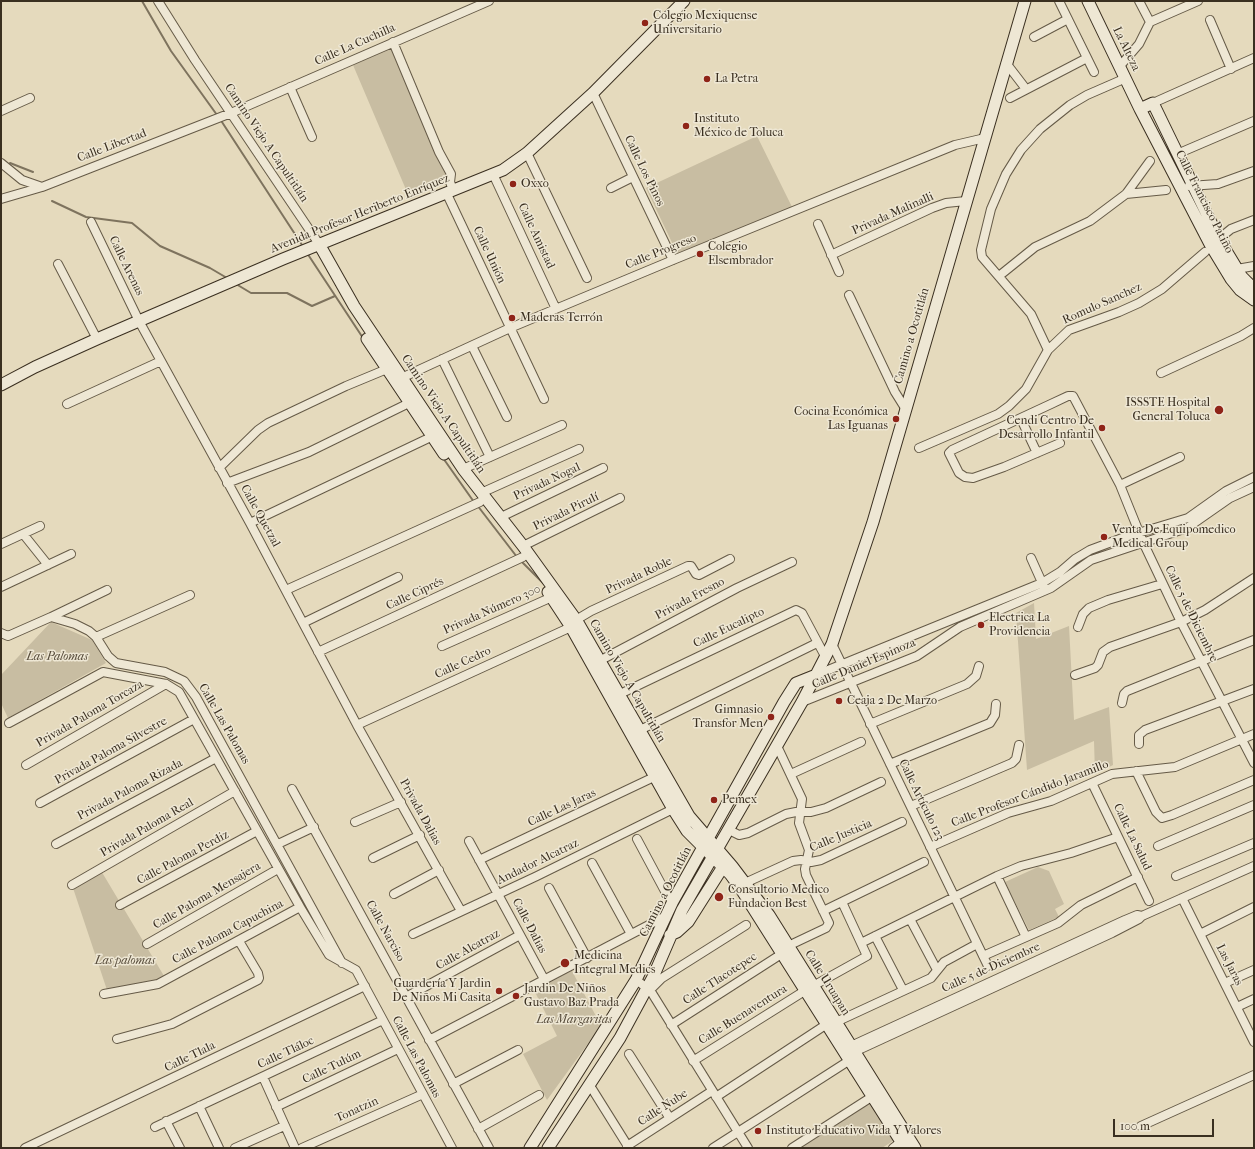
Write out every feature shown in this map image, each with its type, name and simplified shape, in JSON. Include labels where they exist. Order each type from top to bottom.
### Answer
[{"type":"main road","name":"Avenida Profesor Heriberto Enríquez","points":[[1,385],[34,367],[97,339],[316,246],[494,174],[512,164],[527,153],[593,93],[684,1]]},
{"type":"main road","name":"Camino a Ocotitlán","points":[[548,1148],[620,1038],[648,989],[670,935],[715,853],[802,702],[832,644],[873,522],[905,408],[1025,1]]},
{"type":"main road","name":"La Alteza","points":[[1088,1],[1140,108]]},
{"type":"main road","points":[[1140,108],[1153,103]]},
{"type":"main road","name":"Calle Francisco Patiño","points":[[1153,103],[1193,186],[1211,246],[1237,270],[1251,293]]},
{"type":"main road","name":"Calle Francisco Patiño","points":[[1140,108],[1211,246],[1231,279],[1251,293]]},
{"type":"main road","name":"Camino Viejo A Capultitlán","points":[[316,246],[332,282],[387,369],[399,379],[409,403],[432,437],[523,551],[601,660],[706,844]]},
{"type":"main road","name":"Camino Viejo A Capultitlán","points":[[316,246],[399,379],[481,497],[501,517],[552,597],[574,624],[654,777],[673,809],[687,831],[706,844]]},
{"type":"main road","name":"Camino a Ocotitlán","points":[[530,1148],[636,980],[673,901],[794,685],[816,675]]},
{"type":"main road","name":"Calle Uruapan","points":[[706,844],[745,883],[831,1023],[915,1148]]},
{"type":"main road","points":[[670,935],[677,932],[688,922],[725,864]]},
{"type":"main road","name":"Calle Uruapan","points":[[725,864],[741,889],[786,950]]},
{"type":"main road","name":"Calle Uruapan","points":[[852,1053],[872,1096],[900,1146]]},
{"type":"street","name":"Camino Viejo A Capultitlán","points":[[158,1],[316,246]]},
{"type":"street","name":"Calle La Cuchilla","points":[[231,112],[489,1]]},
{"type":"street","points":[[1059,1],[1094,72]]},
{"type":"street","points":[[1139,1],[1150,22]]},
{"type":"street","points":[[1120,66],[1139,44],[1150,22],[1198,1]]},
{"type":"street","points":[[1034,37],[1068,19]]},
{"type":"street","points":[[1210,20],[1231,69]]},
{"type":"street","name":"Calle Unión","points":[[393,42],[439,152],[451,174],[450,191],[510,328],[544,399]]},
{"type":"street","points":[[1010,98],[1087,58]]},
{"type":"street","points":[[1153,103],[1254,58]]},
{"type":"street","points":[[1006,62],[1026,90]]},
{"type":"street","points":[[919,448],[989,419],[1009,406],[1026,389],[1048,350],[1031,314],[984,260],[981,250],[991,208],[1006,174],[1021,150],[1040,129],[1070,105],[1087,95],[1126,78]]},
{"type":"street","points":[[290,87],[312,137]]},
{"type":"street","name":"Calle Los Pinos","points":[[593,93],[673,260]]},
{"type":"street","points":[[1,111],[30,98]]},
{"type":"street","name":"Calle Libertad","points":[[1,199],[42,187],[231,112]]},
{"type":"street","points":[[1177,154],[1254,121]]},
{"type":"street","name":"Calle Progreso","points":[[399,379],[510,328],[673,260],[954,145],[985,138]]},
{"type":"street","points":[[527,153],[587,278]]},
{"type":"street","points":[[999,276],[1035,247],[1090,221],[1126,194],[1150,161]]},
{"type":"street","points":[[1,162],[22,180],[42,187]]},
{"type":"street","points":[[1181,187],[1218,184],[1254,171]]},
{"type":"street","name":"Calle Amistad","points":[[494,174],[556,309]]},
{"type":"street","points":[[611,188],[633,177]]},
{"type":"street","points":[[1126,194],[1166,190]]},
{"type":"street","name":"Privada Malinalli","points":[[832,255],[932,208],[946,203],[966,201]]},
{"type":"street","name":"Romulo Sanchez","points":[[1048,350],[1069,330],[1119,312],[1162,289],[1231,229],[1254,220]]},
{"type":"street","name":"Calle Arenas","points":[[91,222],[139,321]]},
{"type":"street","points":[[818,224],[839,272]]},
{"type":"street","points":[[58,264],[97,339]]},
{"type":"street","points":[[1237,270],[1254,266]]},
{"type":"street","points":[[849,295],[895,392],[905,408]]},
{"type":"street","name":"Calle Quetzal","points":[[139,321],[250,523],[357,724]]},
{"type":"street","points":[[1160,373],[1241,336],[1254,328]]},
{"type":"street","points":[[472,346],[507,417]]},
{"type":"street","points":[[442,359],[490,457]]},
{"type":"street","points":[[67,404],[161,360]]},
{"type":"street","points":[[219,468],[258,430],[268,423],[346,386],[387,369]]},
{"type":"street","name":"Calle 5 de Diciembre","points":[[1020,419],[1068,396],[1073,396],[1120,485],[1162,584],[1200,661],[1254,763]]},
{"type":"street","points":[[227,483],[314,450],[409,403]]},
{"type":"street","points":[[1037,453],[1020,419],[949,452],[959,473],[965,477],[973,478],[1004,467],[1037,453],[1060,443]]},
{"type":"street","points":[[463,469],[562,425]]},
{"type":"street","points":[[250,523],[432,437]]},
{"type":"street","points":[[286,590],[579,449]]},
{"type":"street","points":[[1120,485],[1180,457]]},
{"type":"street","name":"Privada Nogal","points":[[501,517],[603,468]]},
{"type":"street","name":"Calle Daniel Espinoza","points":[[802,702],[917,656],[960,627],[1044,587],[1091,560],[1187,528],[1228,495],[1254,477]]},
{"type":"street","name":"Calle Daniel Espinoza","points":[[816,675],[841,664],[1044,587],[1083,554],[1110,542],[1139,532],[1188,518],[1228,495],[1254,487]]},
{"type":"street","name":"Privada Pirulí","points":[[523,551],[620,498]]},
{"type":"street","points":[[1,544],[24,535],[40,526]]},
{"type":"street","points":[[24,535],[48,565]]},
{"type":"street","name":"Calle Ciprés","points":[[318,652],[523,551]]},
{"type":"street","points":[[1,587],[71,554]]},
{"type":"street","points":[[1031,558],[1044,587]]},
{"type":"street","name":"Privada Roble","points":[[574,624],[591,611],[688,566],[691,566],[696,574],[699,575],[730,560]]},
{"type":"street","name":"Privada Fresno","points":[[601,660],[737,588],[792,562]]},
{"type":"street","points":[[303,623],[398,577]]},
{"type":"street","points":[[1075,675],[1095,668],[1098,665],[1103,652],[1110,647],[1181,622],[1205,610],[1254,578]]},
{"type":"street","points":[[1078,627],[1083,614],[1090,608],[1108,600],[1162,584]]},
{"type":"street","points":[[1,633],[8,636],[107,590]]},
{"type":"street","points":[[96,637],[190,595]]},
{"type":"street","name":"Privada Número 300","points":[[442,646],[552,597]]},
{"type":"street","name":"Calle Eucalipto","points":[[620,694],[796,610],[802,613],[826,658]]},
{"type":"street","name":"Calle Las Palomas","points":[[51,617],[81,627],[96,637],[108,656],[116,663],[165,672],[184,681],[196,697],[342,963]]},
{"type":"street","name":"Calle Cedro","points":[[357,724],[574,624]]},
{"type":"street","points":[[1122,703],[1124,694],[1128,691],[1254,640]]},
{"type":"street","points":[[640,730],[817,642]]},
{"type":"street","name":"Calle Artículo 123","points":[[832,644],[988,966]]},
{"type":"street","points":[[870,724],[967,684],[976,676],[979,666]]},
{"type":"street","name":"Calle Las Palomas","points":[[9,723],[98,674],[106,672],[166,684],[179,692],[278,869],[329,955],[356,970],[452,1148]]},
{"type":"street","name":"Privada Paloma Torcaza","points":[[26,765],[166,684]]},
{"type":"street","points":[[1139,744],[1139,735],[1145,730],[1254,689]]},
{"type":"street","points":[[890,764],[990,723],[995,715],[996,704]]},
{"type":"street","name":"Privada Paloma Silvestre","points":[[40,803],[194,719]]},
{"type":"street","name":"Privada Dalias","points":[[357,724],[461,911]]},
{"type":"street","name":"Calle Profesor Cándido Jaramillo","points":[[930,847],[1008,813],[1051,801],[1112,774],[1175,768],[1254,734]]},
{"type":"street","points":[[792,774],[861,742]]},
{"type":"street","points":[[910,806],[1012,763],[1016,759],[1019,745]]},
{"type":"street","points":[[777,746],[792,774],[802,799],[800,827],[809,850],[805,869],[808,882],[823,911],[924,862]]},
{"type":"street","name":"Privada Paloma Rizada","points":[[56,844],[216,758]]},
{"type":"street","points":[[1136,771],[1156,812],[1160,817],[1172,815],[1254,780]]},
{"type":"street","name":"Calle Las Jaras","points":[[479,860],[654,777]]},
{"type":"street","points":[[729,830],[742,835],[786,814],[811,812],[826,808],[881,782]]},
{"type":"street","name":"Calle La Salud","points":[[1092,783],[1149,901]]},
{"type":"street","name":"Calle Narciso","points":[[292,789],[489,1148]]},
{"type":"street","name":"Privada Paloma Real","points":[[72,885],[235,791]]},
{"type":"street","points":[[356,822],[401,802]]},
{"type":"street","points":[[1158,846],[1254,805]]},
{"type":"street","name":"Andador Alcatraz","points":[[413,934],[673,809]]},
{"type":"street","name":"Calle Justicia","points":[[745,883],[793,861],[821,860],[902,822]]},
{"type":"street","points":[[278,844],[314,827]]},
{"type":"street","name":"Calle Paloma Perdiz","points":[[120,905],[257,831]]},
{"type":"street","points":[[373,858],[420,835]]},
{"type":"street","points":[[842,902],[862,943],[955,896],[1021,866],[1071,853],[1118,837]]},
{"type":"street","points":[[637,839],[667,895],[673,901]]},
{"type":"street","name":"Calle Dalias","points":[[469,841],[544,979]]},
{"type":"street","points":[[1176,876],[1254,843]]},
{"type":"street","points":[[592,864],[631,934]]},
{"type":"street","name":"Calle 5 de Diciembre","points":[[713,1148],[852,1053],[1136,922],[1142,916],[1254,866]]},
{"type":"street","name":"Calle Paloma Mensajera","points":[[147,944],[278,869]]},
{"type":"street","points":[[394,894],[439,870]]},
{"type":"street","points":[[997,876],[1026,937]]},
{"type":"street","points":[[983,956],[1062,921],[1081,905],[1138,877]]},
{"type":"street","points":[[549,888],[587,958]]},
{"type":"street","name":"Las Jaras","points":[[1182,898],[1254,1042]]},
{"type":"street","name":"Calle Paloma Capuchina","points":[[104,994],[153,985],[167,979],[300,907]]},
{"type":"street","points":[[1200,934],[1254,908]]},
{"type":"street","name":"Calle Tlacotepec","points":[[671,1025],[786,950],[827,926],[828,920],[823,911]]},
{"type":"street","points":[[429,1040],[666,916]]},
{"type":"street","points":[[910,919],[937,970]]},
{"type":"street","points":[[648,989],[662,978],[746,925]]},
{"type":"street","name":"Calle Alcatraz","points":[[406,997],[520,935]]},
{"type":"street","points":[[875,936],[903,990]]},
{"type":"street","points":[[117,1039],[172,1024],[258,980],[258,973],[239,940]]},
{"type":"street","name":"Calle Buenaventura","points":[[693,1061],[809,988],[865,958],[867,953],[862,943]]},
{"type":"street","name":"Calle Nube","points":[[628,1147],[669,1117],[714,1094],[831,1023],[931,978],[949,959],[977,944]]},
{"type":"street","points":[[1225,983],[1254,970]]},
{"type":"street","points":[[636,980],[648,989],[748,1148]]},
{"type":"street","name":"Calle Tlala","points":[[25,1148],[365,986]]},
{"type":"street","points":[[1237,1007],[1254,999]]},
{"type":"street","name":"Calle Tláloc","points":[[155,1126],[263,1078],[383,1020]]},
{"type":"street","name":"Calle Tulúm","points":[[276,1108],[398,1049]]},
{"type":"street","points":[[453,1084],[518,1050]]},
{"type":"street","points":[[630,1054],[669,1117]]},
{"type":"street","points":[[1141,1126],[1254,1075]]},
{"type":"street","points":[[263,1078],[295,1148]]},
{"type":"street","points":[[589,1084],[628,1147]]},
{"type":"street","name":"Tonatzin","points":[[302,1148],[423,1094]]},
{"type":"street","points":[[478,1129],[539,1095]]},
{"type":"street","points":[[792,1148],[872,1096]]},
{"type":"street","points":[[199,1106],[219,1148]]},
{"type":"street","points":[[166,1121],[180,1148]]},
{"type":"street","points":[[235,1148],[284,1126]]},
{"type":"green space","points":[[393,47],[449,182],[410,199],[353,65]]},
{"type":"green space","points":[[757,136],[793,209],[677,253],[646,188]]},
{"type":"green space","points":[[1034,603],[1036,639],[1069,626],[1074,720],[1109,707],[1113,765],[1095,774],[1094,741],[1027,770],[1016,613]]},
{"type":"green space","name":"Las Palomas","points":[[51,622],[92,640],[106,663],[8,718],[1,703],[1,675]]},
{"type":"green space","points":[[1038,867],[1049,871],[1064,904],[1055,909],[1059,917],[1029,930],[1005,882]]},
{"type":"green space","name":"Las palomas","points":[[100,869],[164,976],[153,985],[107,990],[72,885]]},
{"type":"green space","name":"Las Margaritas","points":[[572,971],[597,1018],[603,1023],[547,1100],[523,1054],[557,1036],[534,990]]},
{"type":"green space","points":[[872,1102],[896,1139],[882,1148],[800,1148]]},
{"type":"waterway","points":[[142,1],[171,51],[217,115]]},
{"type":"waterway","points":[[220,119],[304,248]]},
{"type":"waterway","points":[[10,163],[33,172]]},
{"type":"waterway","points":[[52,201],[86,217],[132,223],[160,246],[210,268],[227,278]]},
{"type":"waterway","points":[[307,253],[363,338]]},
{"type":"waterway","points":[[236,284],[251,293],[287,293],[312,306],[335,296]]},
{"type":"waterway","points":[[443,458],[474,502]]},
{"type":"waterway","points":[[477,505],[517,557]]},
{"type":"waterway","points":[[520,560],[544,584]]},
{"type":"place","name":"Colegio Mexiquense Universitario","points":[[645,23]]},
{"type":"place","name":"La Petra","points":[[707,79]]},
{"type":"place","name":"Instituto México de Toluca","points":[[686,126]]},
{"type":"place","name":"Oxxo","points":[[513,184]]},
{"type":"place","name":"Colegio Elsembrador","points":[[700,254]]},
{"type":"place","name":"Maderas Terrón","points":[[512,318]]},
{"type":"place","name":"ISSSTE Hospital General Toluca","points":[[1219,410]]},
{"type":"place","name":"Cocina Económica Las Iguanas","points":[[896,419]]},
{"type":"place","name":"Cendi Centro De Desarrollo Infantil","points":[[1102,428]]},
{"type":"place","name":"Venta De Equipomedico Medical Group","points":[[1104,537]]},
{"type":"place","name":"Electrica La Providencia","points":[[981,625]]},
{"type":"place","name":"Ceaja 2 De Marzo","points":[[839,701]]},
{"type":"place","name":"Gimnasio Transfor Men","points":[[771,717]]},
{"type":"place","name":"Pemex","points":[[714,800]]},
{"type":"place","name":"Consultorio Medico Fundacion Best","points":[[719,897]]},
{"type":"place","name":"Medicina Integral Medics","points":[[565,963]]},
{"type":"place","name":"Guardería Y Jardin De Niños Mi Casita","points":[[499,991]]},
{"type":"place","name":"Jardin De Niños Gustavo Baz Prada","points":[[516,996]]},
{"type":"place","name":"Instituto Educativo Vida Y Valores","points":[[758,1131]]}]
